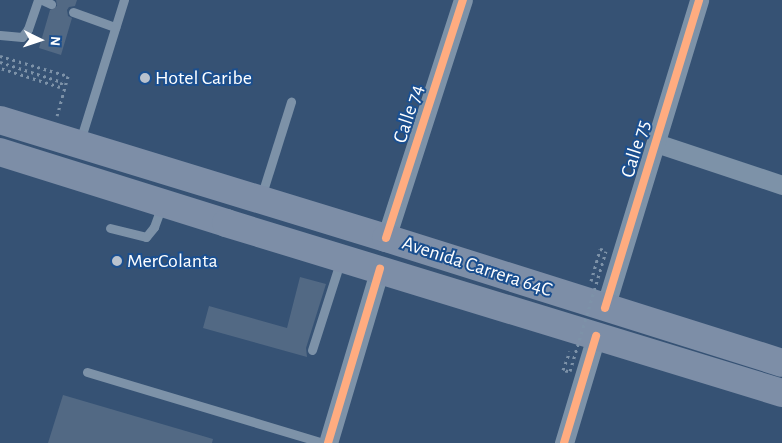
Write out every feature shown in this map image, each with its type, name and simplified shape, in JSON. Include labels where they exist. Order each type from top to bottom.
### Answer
[{"type":"main road","name":"Avenida Carrera 64C","points":[[0,120],[386,238],[782,363]]},
{"type":"main road","name":"Avenida Carrera 64C","points":[[0,152],[782,393]]},
{"type":"street","name":"Calle 74","points":[[386,238],[463,0]]},
{"type":"street","name":"Calle 75","points":[[605,308],[699,0]]},
{"type":"street","points":[[656,143],[782,185]]},
{"type":"street","points":[[328,443],[380,269]]},
{"type":"street","points":[[564,443],[596,336]]},
{"type":"lane","points":[[0,36],[22,37],[28,29],[38,0]]},
{"type":"lane","points":[[79,144],[124,0]]},
{"type":"lane","points":[[73,12],[115,27]]},
{"type":"lane","points":[[260,199],[291,102]]},
{"type":"lane","points":[[110,228],[146,237],[154,227],[163,203]]},
{"type":"lane","points":[[312,350],[341,257]]},
{"type":"lane","points":[[87,372],[323,443]]},
{"type":"path","points":[[0,56],[68,76],[56,119]]},
{"type":"path","points":[[0,62],[62,82],[60,87],[0,68]]},
{"type":"path","points":[[570,372],[606,251]]},
{"type":"building","points":[[56,0],[77,0],[75,6],[69,7],[67,10],[68,16],[72,18],[61,55],[39,48],[50,10],[57,6]]},
{"type":"building","points":[[300,277],[326,284],[306,348],[307,357],[203,328],[209,306],[287,328]]},
{"type":"building","points":[[63,395],[213,439],[212,443],[48,443]]},
{"type":"cycle path","points":[[386,238],[463,0]]},
{"type":"cycle path","points":[[605,308],[699,0]]},
{"type":"cycle path","points":[[328,443],[380,269]]},
{"type":"cycle path","points":[[564,443],[596,336]]},
{"type":"place","name":"Hotel Caribe","points":[[145,78]]},
{"type":"place","name":"MerColanta","points":[[117,261]]}]
